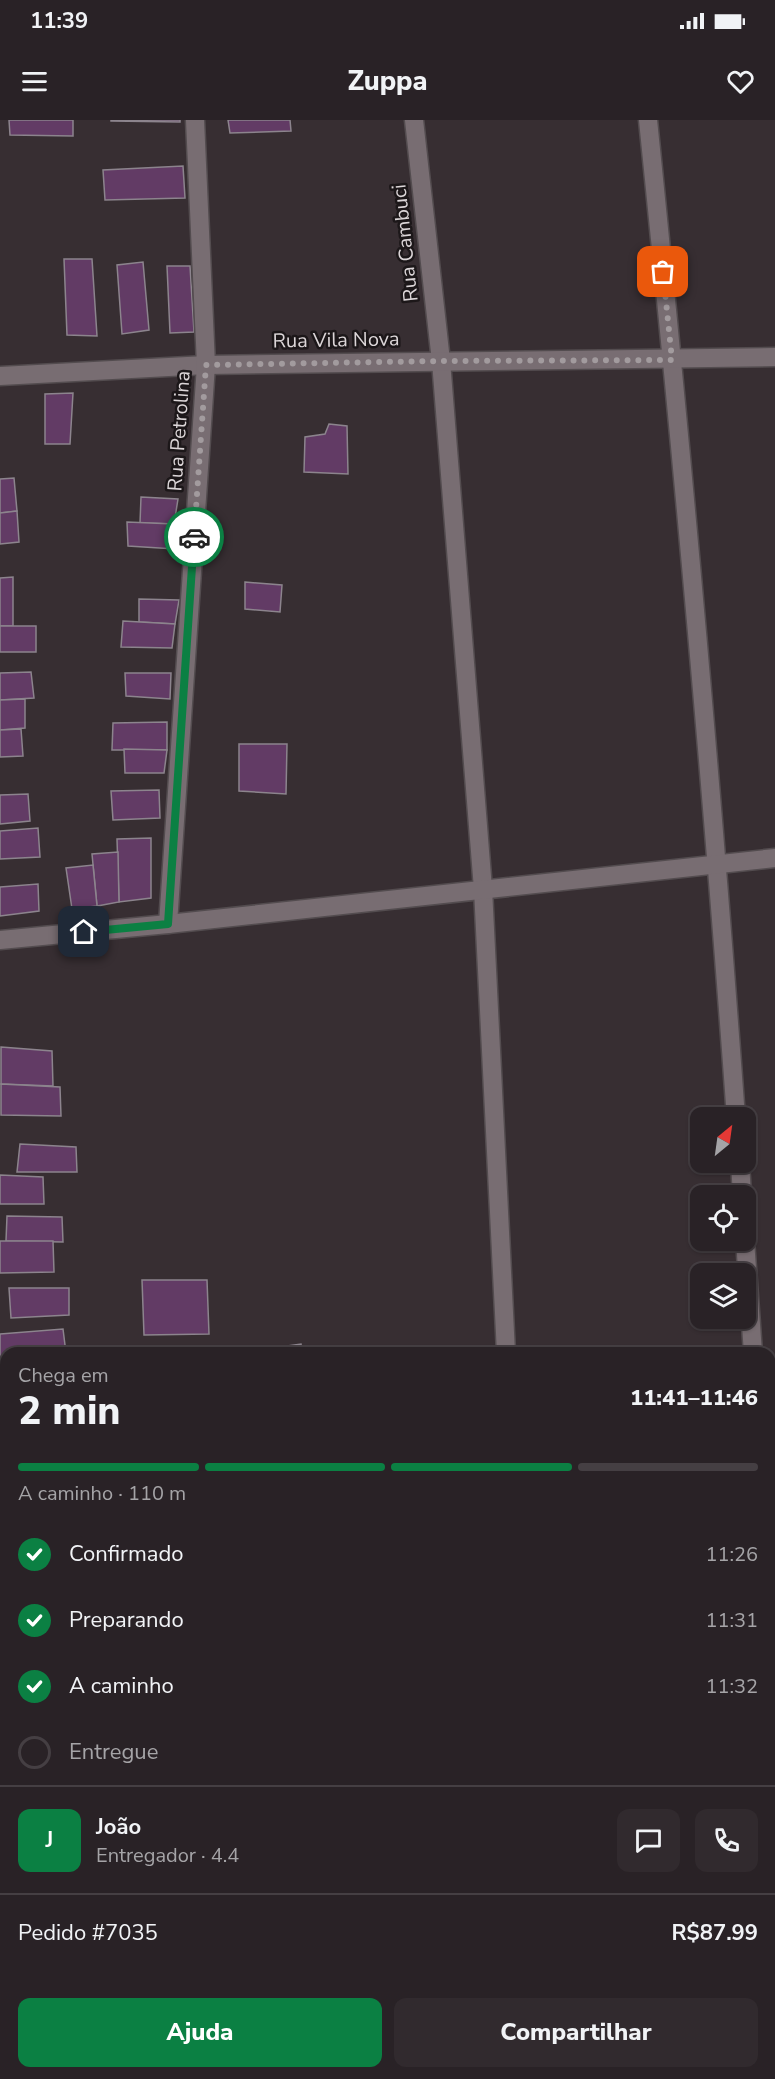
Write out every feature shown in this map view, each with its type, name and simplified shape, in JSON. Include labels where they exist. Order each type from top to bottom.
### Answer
[{"type":"street","name":"Rua Petrolina","points":[[168,924],[206,365],[195,120]]},
{"type":"street","name":"Rua Cambuci","points":[[414,120],[441,361],[483,889],[506,1347]]},
{"type":"street","points":[[648,120],[718,864],[735,1107]]},
{"type":"street","name":"Rua Vila Nova","points":[[0,376],[206,365],[775,357]]},
{"type":"street","points":[[0,940],[775,858]]},
{"type":"street","points":[[746,1251],[753,1347]]},
{"type":"building","points":[[9,120],[73,120],[73,136],[10,135]]},
{"type":"building","points":[[180,120],[180,122],[111,121]]},
{"type":"building","points":[[228,120],[290,120],[291,131],[230,133]]},
{"type":"building","points":[[183,166],[185,198],[105,200],[103,170]]},
{"type":"building","points":[[64,259],[92,259],[97,336],[67,335]]},
{"type":"building","points":[[143,262],[149,330],[122,334],[117,265]]},
{"type":"building","points":[[167,266],[190,266],[194,332],[170,333]]},
{"type":"building","points":[[73,393],[70,444],[45,444],[45,394]]},
{"type":"building","points":[[329,424],[347,426],[348,474],[304,472],[305,437],[325,434]]},
{"type":"building","points":[[14,478],[17,511],[0,513],[0,479]]},
{"type":"building","points":[[141,497],[178,499],[174,524],[140,523]]},
{"type":"building","points":[[17,511],[19,542],[0,544],[0,513]]},
{"type":"building","points":[[127,522],[174,524],[175,549],[128,546]]},
{"type":"building","points":[[13,577],[13,626],[0,626],[0,578]]},
{"type":"building","points":[[245,582],[282,585],[280,612],[245,609]]},
{"type":"building","points":[[139,599],[179,600],[175,624],[139,622]]},
{"type":"building","points":[[123,621],[175,624],[172,648],[121,647]]},
{"type":"building","points":[[0,626],[36,626],[36,652],[0,652]]},
{"type":"building","points":[[31,672],[34,698],[0,700],[0,673]]},
{"type":"building","points":[[125,673],[171,673],[170,699],[126,696]]},
{"type":"building","points":[[25,699],[25,728],[0,730],[0,700]]},
{"type":"building","points":[[167,722],[167,750],[112,750],[113,723]]},
{"type":"building","points":[[21,729],[23,756],[0,757],[0,730]]},
{"type":"building","points":[[239,744],[287,744],[286,794],[239,791]]},
{"type":"building","points":[[124,749],[167,750],[164,773],[125,773]]},
{"type":"building","points":[[159,790],[160,818],[113,820],[111,791]]},
{"type":"building","points":[[28,794],[30,821],[0,824],[0,795]]},
{"type":"building","points":[[38,828],[40,857],[0,859],[0,831]]},
{"type":"building","points":[[151,838],[151,898],[119,902],[117,839]]},
{"type":"building","points":[[118,852],[119,902],[97,906],[92,854]]},
{"type":"building","points":[[93,865],[97,906],[72,909],[66,868]]},
{"type":"building","points":[[38,884],[39,911],[0,916],[0,887]]},
{"type":"building","points":[[1,1047],[52,1051],[53,1086],[1,1084]]},
{"type":"building","points":[[1,1084],[60,1087],[61,1116],[1,1115]]},
{"type":"building","points":[[20,1144],[76,1147],[77,1172],[17,1172]]},
{"type":"building","points":[[0,1175],[43,1177],[44,1204],[0,1204]]},
{"type":"building","points":[[7,1216],[62,1217],[63,1242],[6,1241]]},
{"type":"building","points":[[0,1241],[53,1241],[54,1272],[0,1273]]},
{"type":"building","points":[[142,1280],[207,1280],[209,1334],[144,1335]]},
{"type":"building","points":[[9,1288],[69,1288],[69,1315],[11,1318]]},
{"type":"building","points":[[63,1329],[65,1347],[0,1347],[0,1334]]},
{"type":"building","points":[[301,1344],[301,1347],[280,1347]]},
{"type":"way so far","points":[[194,537],[206,365],[672,360],[663,272]]},
{"type":"route","points":[[84,932],[168,924],[194,537]]}]
